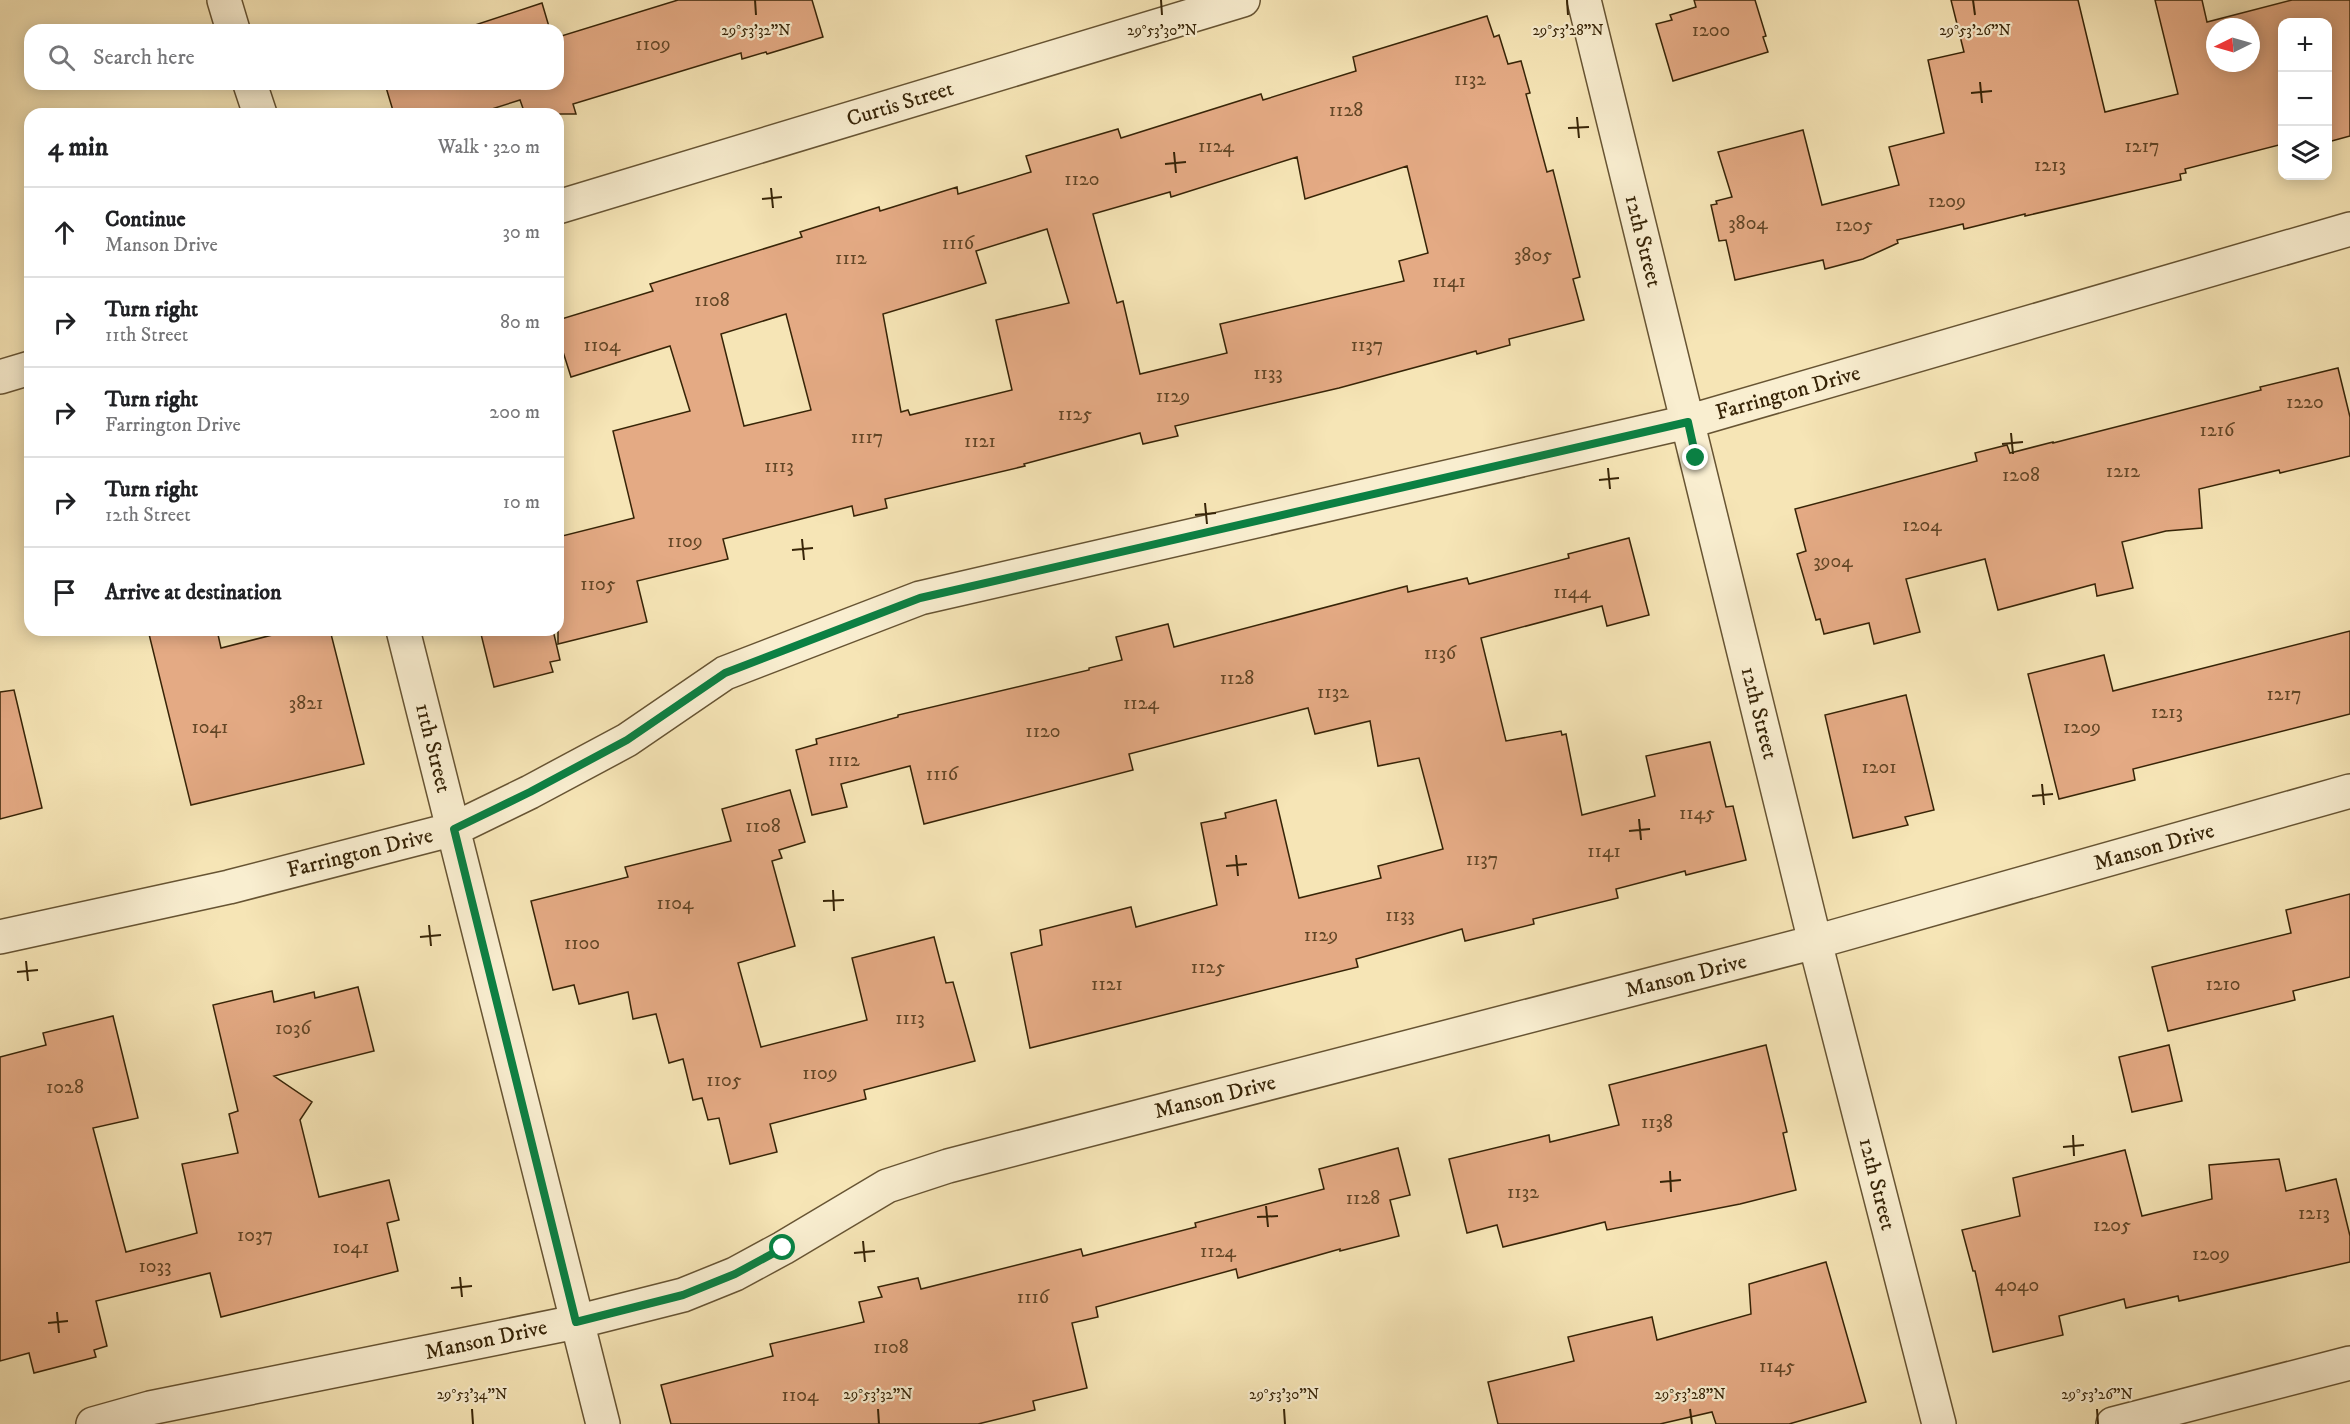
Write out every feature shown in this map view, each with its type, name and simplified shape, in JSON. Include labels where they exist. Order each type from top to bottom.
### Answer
[{"type":"street","points":[[224,0],[231,24]]},
{"type":"street","name":"Curtis Street","points":[[564,205],[1243,0]]},
{"type":"street","name":"12th Street","points":[[1584,0],[1815,942],[1939,1424]]},
{"type":"street","points":[[252,90],[258,108]]},
{"type":"street","name":"Farrington Drive","points":[[0,937],[229,887],[454,829],[530,792],[627,740],[725,673],[920,598],[1688,422],[2350,229]]},
{"type":"street","points":[[0,377],[24,370]]},
{"type":"street","name":"11th Street","points":[[405,636],[603,1424]]},
{"type":"street","name":"Manson Drive","points":[[93,1424],[150,1408],[576,1322],[683,1295],[724,1278],[783,1248],[887,1186],[948,1166],[1815,942],[2350,791]]},
{"type":"street","points":[[2113,1424],[2350,1363]]},
{"type":"building","points":[[678,0],[812,0],[823,37],[742,59],[741,53],[573,104],[576,114],[564,114],[564,108],[523,108],[520,100],[495,108],[392,108],[387,90],[564,90],[564,35]]},
{"type":"building","points":[[1694,0],[1755,0],[1766,36],[1763,37],[1768,52],[1673,81],[1656,24],[1672,20],[1670,15],[1696,7]]},
{"type":"building","points":[[1951,0],[2078,0],[2105,112],[2178,94],[2155,0],[2202,0],[2206,18],[2206,72],[2260,72],[2260,18],[2222,18],[2292,0],[2350,0],[2350,136],[2332,141],[2332,18],[2278,18],[2278,145],[2185,169],[2186,173],[2180,174],[2181,180],[1964,229],[1963,224],[1897,240],[1898,243],[1863,259],[1825,269],[1823,260],[1735,280],[1726,240],[1719,241],[1711,205],[1717,204],[1716,201],[1732,197],[1718,152],[1803,130],[1822,205],[1899,185],[1889,147],[1944,133],[1928,60],[1964,52]]},
{"type":"building","points":[[542,3],[548,24],[478,24]]},
{"type":"building","points":[[1487,16],[1494,37],[1499,35],[1508,64],[1521,61],[1530,93],[1526,94],[1547,172],[1553,170],[1580,277],[1573,279],[1584,320],[1509,339],[1510,345],[1477,354],[1476,351],[1339,388],[1175,426],[1178,436],[1143,444],[1140,433],[1024,464],[1025,466],[885,499],[887,508],[854,516],[852,506],[723,539],[728,559],[637,581],[647,622],[558,644],[558,636],[564,636],[564,536],[634,518],[613,431],[690,411],[670,346],[571,377],[564,355],[564,318],[653,291],[650,284],[802,237],[800,232],[879,207],[880,211],[957,187],[958,194],[1031,172],[1026,156],[1118,129],[1121,138],[1261,94],[1263,100],[1356,71],[1353,57]],"holes":[[[1297,157],[1305,199],[1407,166],[1428,253],[1399,261],[1404,281],[1220,324],[1227,353],[1140,374],[1123,301],[1117,303],[1093,214],[1170,192],[1171,197]],[[1047,229],[1069,303],[996,320],[1012,390],[910,415],[908,410],[901,412],[883,314],[986,283],[976,251]],[[786,314],[811,410],[744,426],[721,334]]]},
{"type":"building","points":[[2338,368],[2350,417],[2350,456],[2199,489],[2202,528],[2166,531],[2122,542],[2133,588],[2097,596],[2095,584],[1998,610],[1985,559],[1906,579],[1920,632],[1874,644],[1869,623],[1824,634],[1820,619],[1816,620],[1797,554],[1806,551],[1795,509],[1977,461],[1975,453],[2007,445],[2010,453],[2053,443]]},
{"type":"building","points":[[1629,538],[1649,615],[1607,626],[1602,606],[1481,638],[1506,741],[1561,731],[1562,735],[1566,734],[1582,815],[1655,796],[1646,756],[1710,742],[1726,807],[1733,806],[1746,860],[1686,875],[1685,871],[1616,889],[1618,898],[1533,919],[1534,924],[1465,941],[1462,929],[1356,959],[1358,967],[1030,1048],[1011,953],[1042,945],[1040,930],[1131,907],[1136,927],[1217,905],[1201,823],[1226,818],[1225,813],[1276,800],[1299,898],[1381,878],[1378,866],[1443,849],[1419,758],[1378,766],[1370,721],[1315,734],[1308,708],[1129,754],[1133,770],[924,824],[910,766],[841,784],[847,807],[812,815],[796,750],[817,744],[816,739],[898,717],[898,715],[1089,670],[1089,668],[1122,660],[1116,637],[1168,624],[1174,647],[1407,586],[1408,592],[1467,578],[1469,584],[1569,558],[1568,554]]},
{"type":"building","points":[[2350,631],[2350,714],[2133,769],[2135,780],[2059,799],[2028,674],[2104,655],[2113,691]]},
{"type":"building","points":[[149,636],[218,636],[221,648],[268,636],[332,636],[364,764],[191,805]]},
{"type":"building","points":[[481,636],[554,636],[560,660],[550,662],[553,672],[494,687]]},
{"type":"building","points":[[14,690],[42,808],[0,819],[0,692]]},
{"type":"building","points":[[1906,695],[1934,810],[1905,817],[1908,825],[1853,838],[1825,715]]},
{"type":"building","points":[[790,790],[805,842],[779,850],[782,858],[772,861],[795,946],[738,963],[761,1047],[867,1020],[852,958],[934,937],[946,983],[953,982],[975,1061],[864,1090],[866,1099],[770,1124],[777,1152],[730,1164],[719,1118],[708,1120],[702,1098],[693,1100],[683,1059],[669,1063],[656,1014],[633,1019],[628,992],[579,1004],[574,985],[553,990],[531,901],[628,877],[625,867],[731,841],[722,809]]},
{"type":"building","points":[[2350,894],[2350,977],[2293,991],[2295,1000],[2168,1031],[2152,967],[2291,933],[2286,910]]},
{"type":"building","points":[[358,987],[374,1051],[274,1076],[312,1102],[300,1120],[319,1197],[389,1180],[399,1220],[387,1223],[398,1271],[221,1317],[210,1273],[96,1301],[107,1346],[94,1350],[96,1357],[34,1373],[29,1353],[0,1361],[0,1057],[46,1045],[43,1033],[113,1016],[138,1118],[93,1128],[126,1252],[197,1233],[182,1164],[238,1153],[229,1114],[238,1111],[213,1005],[272,991],[274,1002],[314,992],[315,998]]},
{"type":"building","points":[[1766,1045],[1787,1132],[1783,1133],[1796,1190],[1740,1204],[1607,1230],[1605,1222],[1503,1247],[1497,1225],[1467,1233],[1449,1159],[1549,1135],[1550,1142],[1619,1125],[1609,1085]]},
{"type":"building","points":[[2169,1045],[2182,1101],[2132,1112],[2119,1057]]},
{"type":"building","points":[[1398,1148],[1410,1195],[1390,1200],[1399,1236],[1340,1251],[1340,1249],[1238,1278],[1236,1269],[1096,1307],[1098,1317],[1072,1323],[1087,1388],[1033,1401],[1035,1410],[978,1424],[671,1424],[661,1385],[773,1356],[770,1344],[864,1322],[859,1302],[882,1297],[878,1287],[918,1278],[921,1289],[1081,1249],[1083,1256],[1196,1227],[1195,1223],[1324,1189],[1319,1169]]},
{"type":"building","points":[[2125,1150],[2142,1216],[2212,1199],[2209,1165],[2279,1159],[2286,1191],[2336,1179],[2350,1236],[2350,1262],[2179,1301],[2178,1296],[2126,1308],[2124,1299],[2059,1316],[2063,1335],[1993,1352],[1975,1271],[1973,1271],[1962,1230],[2020,1216],[2013,1178]]},
{"type":"building","points":[[1826,1262],[1866,1402],[1789,1424],[1716,1424],[1712,1412],[1660,1424],[1498,1424],[1488,1382],[1574,1361],[1568,1337],[1652,1317],[1657,1340],[1751,1314],[1749,1284]]},
{"type":"route","points":[[783,1248],[735,1274],[683,1295],[576,1322],[454,829],[530,792],[627,740],[725,673],[920,598],[1688,422],[1696,458]]}]
